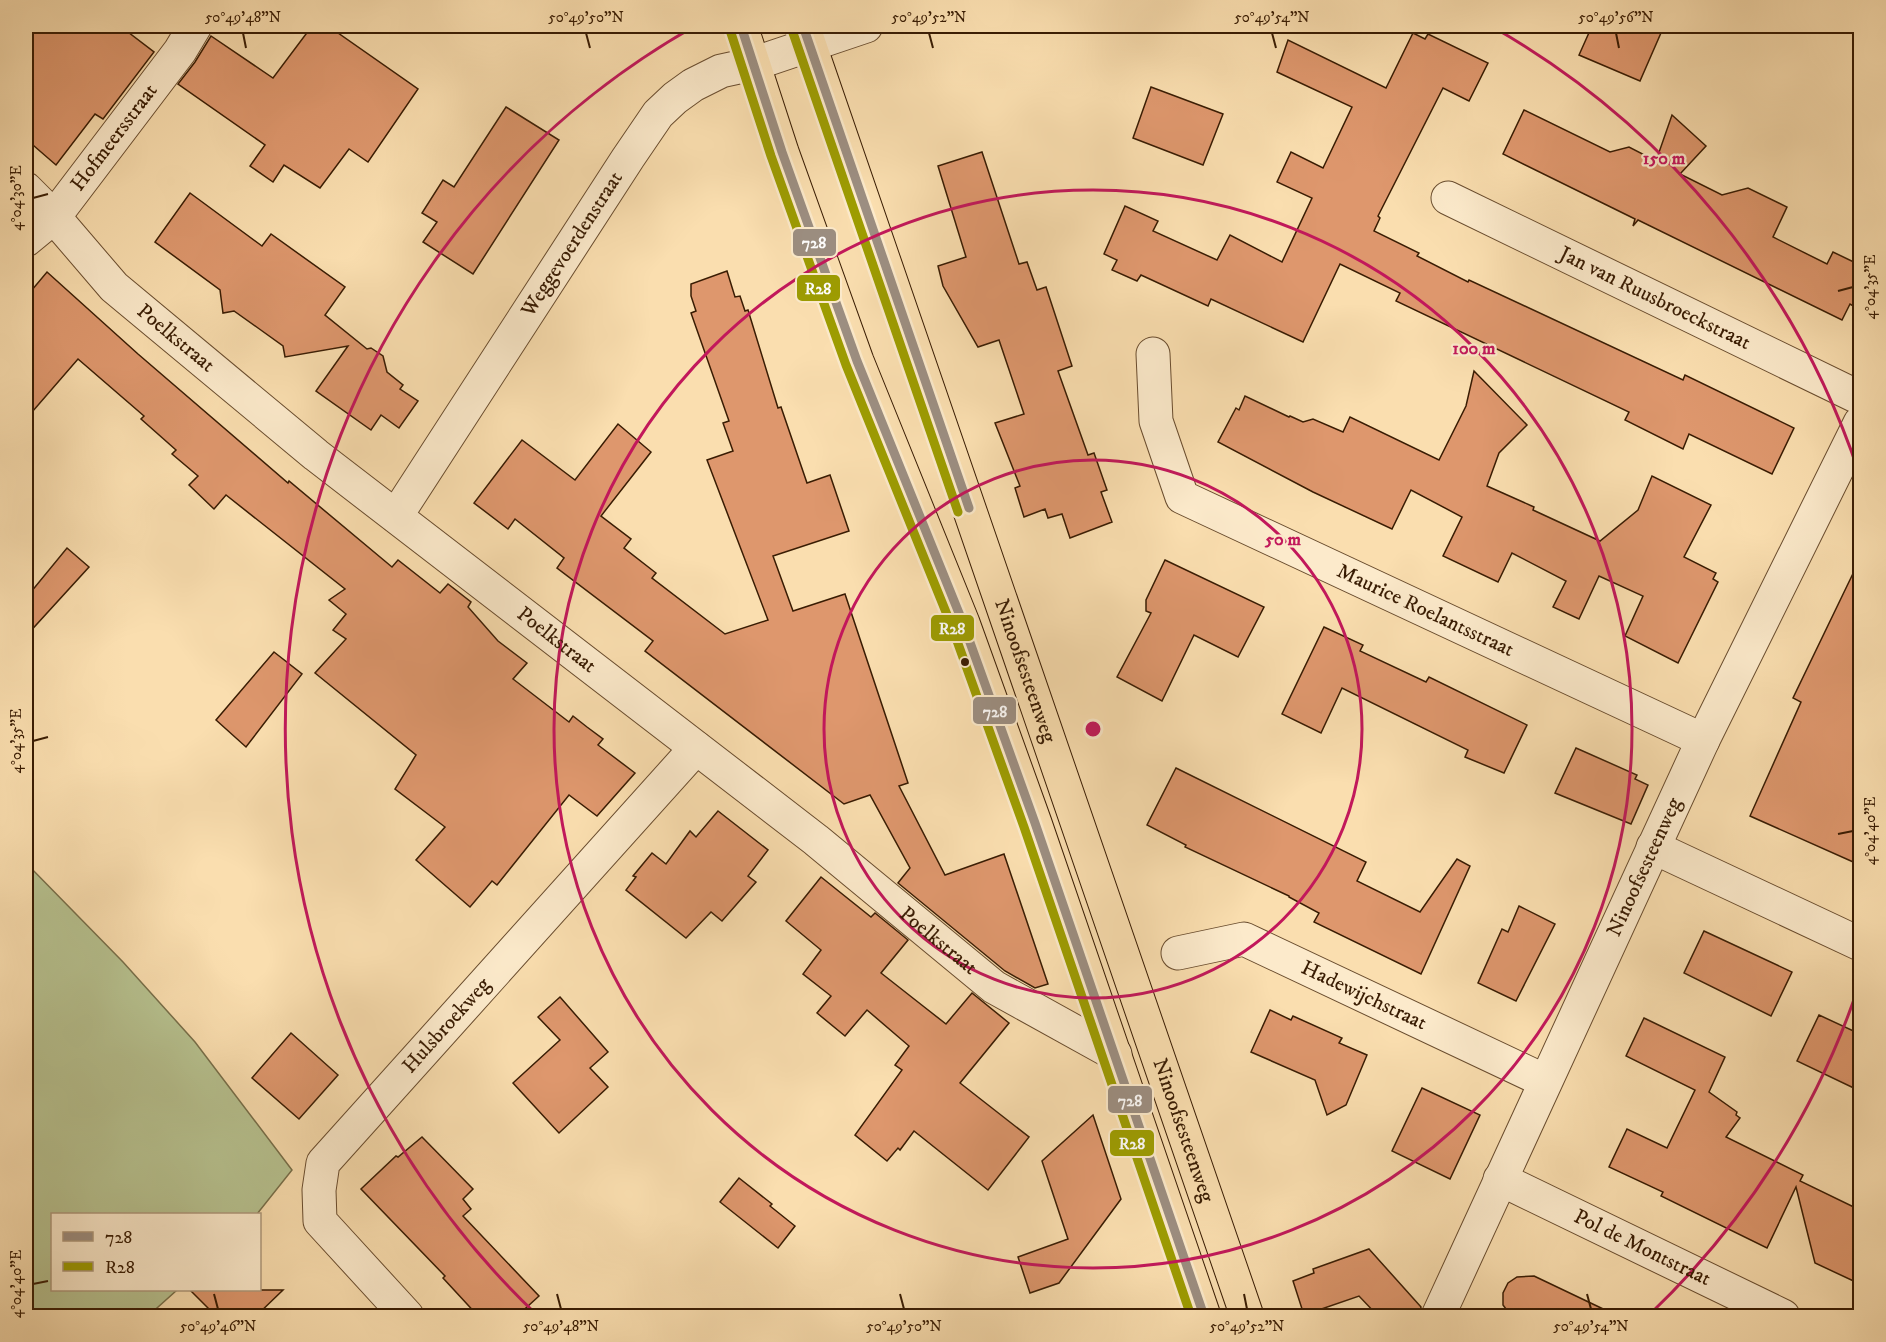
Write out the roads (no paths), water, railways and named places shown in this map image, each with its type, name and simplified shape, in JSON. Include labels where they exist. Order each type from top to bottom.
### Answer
[{"type":"main road","name":"Ninoofsesteenweg","points":[[741,26],[782,152],[857,361],[963,623],[1115,1054],[1204,1317]]},
{"type":"main road","name":"Ninoofsesteenweg","points":[[807,35],[1247,1317]]},
{"type":"street","name":"Hofmeersstraat","points":[[26,240],[54,217],[180,51],[195,26]]},
{"type":"street","name":"Weggevoerdenstraat","points":[[396,516],[658,114],[693,85],[721,72],[753,64],[807,35],[866,26]]},
{"type":"street","name":"Poelkstraat","points":[[26,189],[54,217],[114,286],[316,455],[816,840],[994,987],[1115,1054]]},
{"type":"street","name":"Jan van Ruusbroeckstraat","points":[[1448,198],[1860,398]]},
{"type":"street","name":"Maurice Roelantsstraat","points":[[1153,354],[1156,421],[1182,497],[1703,740]]},
{"type":"street","name":"Ninoofsesteenweg","points":[[1438,1317],[1703,740],[1860,423]]},
{"type":"street","name":"Hulsbroekweg","points":[[407,1317],[320,1221],[319,1190],[323,1163],[696,747]]},
{"type":"street","points":[[1653,847],[1860,944]]},
{"type":"street","name":"Hadewijchstraat","points":[[1178,953],[1244,939],[1545,1081]]},
{"type":"street","name":"Pol de Montstraat","points":[[1500,1179],[1783,1317]]}]
